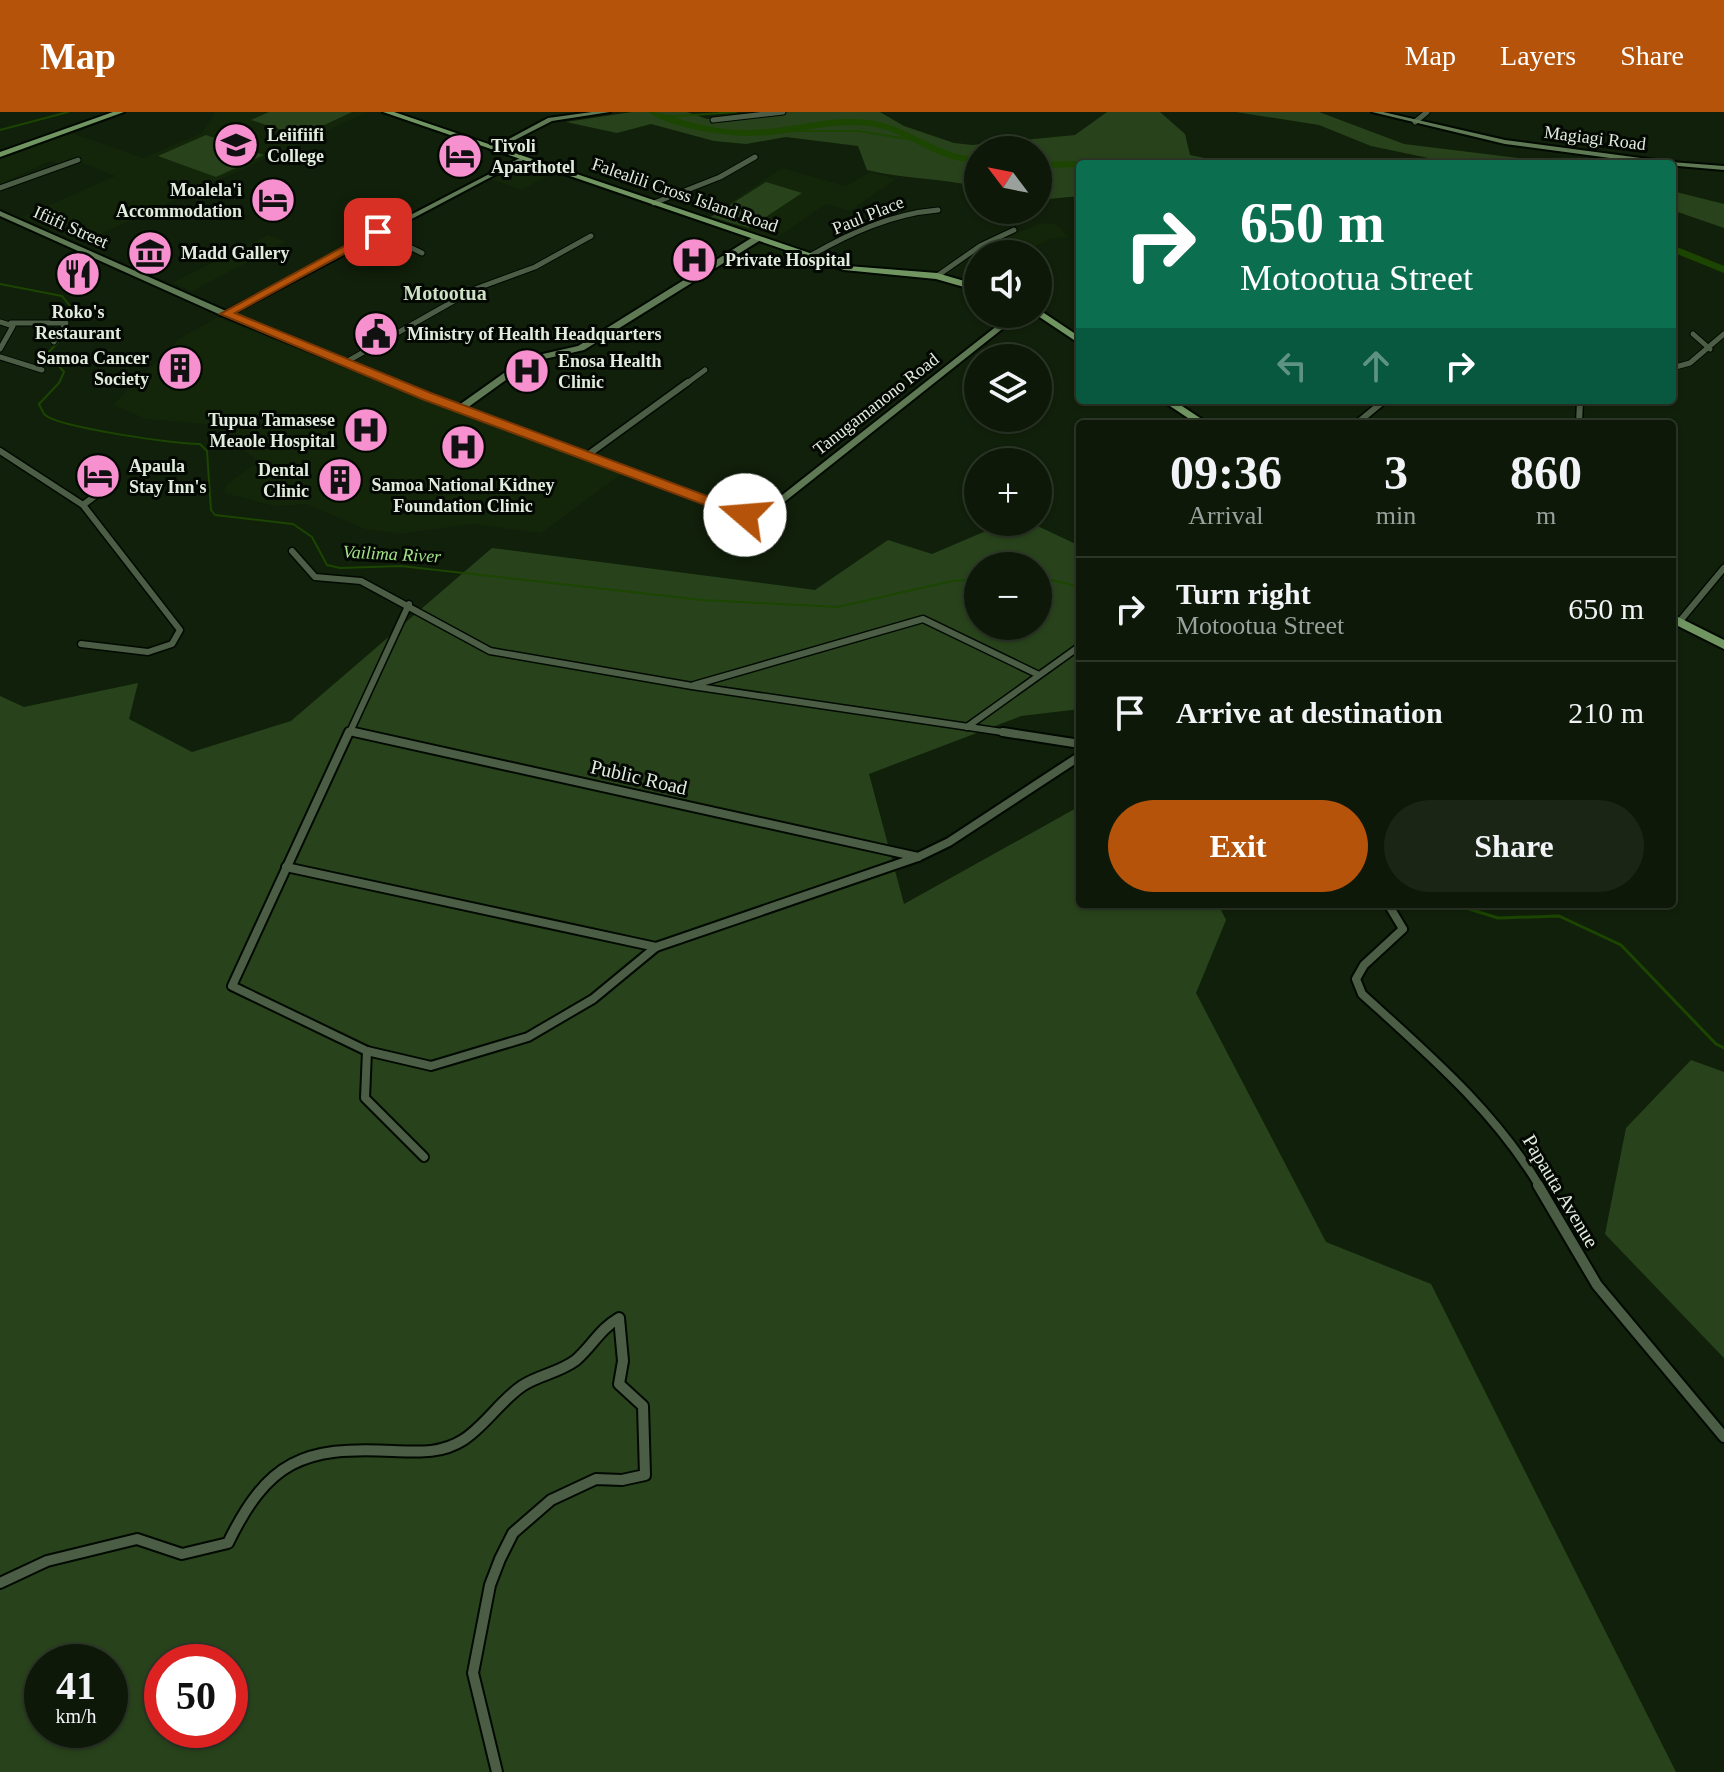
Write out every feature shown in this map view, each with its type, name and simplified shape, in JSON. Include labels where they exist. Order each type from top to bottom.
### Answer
[{"type":"main road","points":[[0,155],[120,112]]},
{"type":"main road","name":"Falealili Cross Island Road","points":[[387,112],[810,256],[862,271],[937,276],[964,284]]},
{"type":"main road","points":[[493,149],[550,119],[607,112]]},
{"type":"main road","name":"Magiagi Road","points":[[1375,112],[1532,147],[1638,160]]},
{"type":"main road","points":[[226,314],[522,159]]},
{"type":"main road","name":"Magiagi Road","points":[[1676,164],[1724,168]]},
{"type":"main road","name":"Ifiifi Street","points":[[0,213],[226,314],[461,408],[589,454],[734,513],[753,514]]},
{"type":"main road","points":[[461,408],[528,360],[581,348],[756,239]]},
{"type":"main road","points":[[1052,322],[1076,338]]},
{"type":"main road","name":"Tanugamanono Road","points":[[753,514],[781,500],[999,328]]},
{"type":"main road","points":[[1172,404],[1198,420]]},
{"type":"main road","points":[[1676,620],[1724,645]]},
{"type":"street","points":[[713,120],[783,112]]},
{"type":"street","points":[[1415,122],[1427,112]]},
{"type":"street","points":[[654,203],[720,177],[755,157]]},
{"type":"street","points":[[0,188],[78,160]]},
{"type":"street","name":"Paul Place","points":[[810,256],[864,228],[892,221],[913,211],[938,210]]},
{"type":"street","points":[[937,276],[980,246],[1014,230]]},
{"type":"street","points":[[378,232],[422,253]]},
{"type":"street","points":[[346,362],[475,289],[535,267],[591,236]]},
{"type":"street","points":[[0,322],[66,323],[54,342]]},
{"type":"street","points":[[0,349],[11,323]]},
{"type":"street","points":[[1693,334],[1710,349]]},
{"type":"street","points":[[1676,367],[1690,363],[1724,334]]},
{"type":"street","points":[[0,357],[42,370]]},
{"type":"street","points":[[589,454],[705,370]]},
{"type":"street","points":[[1361,420],[1380,404]]},
{"type":"street","points":[[0,451],[83,505],[180,630],[172,644],[148,652],[81,644]]},
{"type":"street","points":[[83,505],[112,483]]},
{"type":"street","points":[[292,551],[315,577],[361,581],[409,604],[490,651],[692,686],[1076,743]]},
{"type":"street","points":[[1676,620],[1724,568]]},
{"type":"street","points":[[409,604],[232,986],[367,1051],[431,1066],[528,1037],[593,999],[656,947],[918,857],[949,842],[1076,759]]},
{"type":"street","points":[[692,686],[923,619],[1039,675]]},
{"type":"street","points":[[966,728],[1076,649]]},
{"type":"street","name":"Public Road","points":[[352,732],[918,857]]},
{"type":"street","points":[[286,867],[656,947]]},
{"type":"street","name":"Papauta Avenue","points":[[1390,908],[1403,929],[1364,965],[1356,979],[1362,994],[1470,1093],[1517,1149],[1597,1285],[1724,1437]]},
{"type":"street","points":[[367,1051],[365,1098],[424,1157]]},
{"type":"street","points":[[0,1583],[47,1561],[137,1539],[182,1554],[228,1543],[248,1502],[277,1472],[303,1458],[353,1449],[432,1453],[463,1440],[523,1385],[554,1374],[578,1358],[603,1327],[619,1318],[623,1361],[619,1384],[643,1406],[645,1475],[622,1480],[596,1479],[551,1500],[513,1533],[500,1559],[490,1585],[473,1673],[497,1772]]},
{"type":"shaded area","points":[[215,112],[368,112],[81,243],[22,217],[115,176],[73,159],[59,164],[50,161],[0,184],[0,158],[62,135],[72,133],[143,158],[202,133]]},
{"type":"shaded area","points":[[269,112],[352,112],[301,136],[251,120]]},
{"type":"shaded area","points":[[632,112],[687,112],[707,119],[756,112],[880,112],[904,126],[964,144],[964,184],[867,170],[858,146],[786,137],[746,144],[714,141],[651,124],[617,133],[566,122]]},
{"type":"shaded area","points":[[1107,112],[1160,112],[1185,134],[1190,155],[1214,160],[1076,160],[1076,196],[1052,199],[1052,137],[1075,135]]},
{"type":"shaded area","points":[[1236,112],[1319,112],[1404,144],[1534,160],[1438,160],[1371,146],[1319,125]]},
{"type":"shaded area","points":[[206,135],[264,155],[216,177],[158,156]]},
{"type":"shaded area","points":[[522,161],[555,172],[522,190],[488,178]]},
{"type":"shaded area","points":[[782,168],[846,186],[870,172],[896,179],[850,211],[826,204],[775,239],[708,217]]},
{"type":"shaded area","points":[[766,182],[802,193],[749,228],[711,217]]},
{"type":"shaded area","points":[[1676,192],[1724,204],[1724,228],[1676,211]]},
{"type":"shaded area","points":[[1040,224],[1056,224],[1068,237],[1048,240],[998,240]]},
{"type":"shaded area","points":[[268,235],[287,242],[192,291],[172,283]]},
{"type":"shaded area","points":[[765,242],[792,252],[767,263],[740,254]]},
{"type":"shaded area","name":"Tupua Tamasese Meaole Hospital","points":[[218,317],[465,416],[623,473],[541,533],[473,524],[397,534],[365,529],[307,504],[274,506],[224,493],[226,485],[258,462],[239,446],[237,435],[219,425],[146,419],[113,405],[179,339]]},
{"type":"shaded area","points":[[1052,533],[1076,544],[1076,709],[1021,716],[869,774],[904,904],[1076,808],[1076,908],[1220,908],[1226,920],[1196,993],[1326,1242],[1431,1284],[1676,1772],[0,1772],[0,696],[24,707],[138,683],[129,719],[192,752],[291,721],[492,548],[815,590],[888,540],[932,554],[974,536],[1052,536]]},
{"type":"shaded area","points":[[1691,1060],[1724,1072],[1724,1358],[1605,1234],[1626,1128]]},
{"type":"waterway","points":[[0,130],[68,112]]},
{"type":"waterway","points":[[653,112],[698,128],[731,132],[764,133],[835,123],[870,123],[899,131],[948,157],[964,160]]},
{"type":"waterway","points":[[663,117],[736,112]]},
{"type":"waterway","points":[[780,131],[858,131],[914,140]]},
{"type":"waterway","points":[[1052,165],[1076,164]]},
{"type":"waterway","points":[[1676,250],[1724,270]]},
{"type":"waterway","name":"Vailima River","points":[[0,284],[62,296],[70,306],[67,332],[48,353],[64,372],[59,383],[39,404],[45,415],[94,430],[200,444],[207,451],[211,510],[215,515],[293,524],[312,537],[327,565],[340,568],[401,566],[702,600],[838,607],[964,580]]},
{"type":"waterway","name":"Vailima River","points":[[1052,580],[1076,586]]},
{"type":"waterway","name":"Vailima River","points":[[1466,908],[1498,918],[1559,916],[1621,945],[1716,1044],[1724,1048]]},
{"type":"place","name":"Leiifiifi College","points":[[236,145]]},
{"type":"place","name":"Tivoli Aparthotel","points":[[460,156]]},
{"type":"place","name":"Moalela'i Accommodation","points":[[273,200]]},
{"type":"place","name":"Madd Gallery","points":[[150,253]]},
{"type":"place","name":"Private Hospital","points":[[694,260]]},
{"type":"place","name":"Roko's Restaurant","points":[[78,274]]},
{"type":"place","name":"Ministry of Health Headquarters","points":[[376,334]]},
{"type":"place","name":"Samoa Cancer Society","points":[[180,368]]},
{"type":"place","name":"Enosa Health Clinic","points":[[527,371]]},
{"type":"place","name":"Tupua Tamasese Meaole Hospital","points":[[366,430]]},
{"type":"place","name":"Samoa National Kidney Foundation Clinic","points":[[463,447]]},
{"type":"place","name":"Apaula Stay Inn's","points":[[98,476]]},
{"type":"place","name":"Dental Clinic","points":[[340,480]]},
{"type":"district","name":"Motootua","points":[[445,293]]},
{"type":"route","points":[[378,232],[226,314],[427,396],[745,515]]}]
